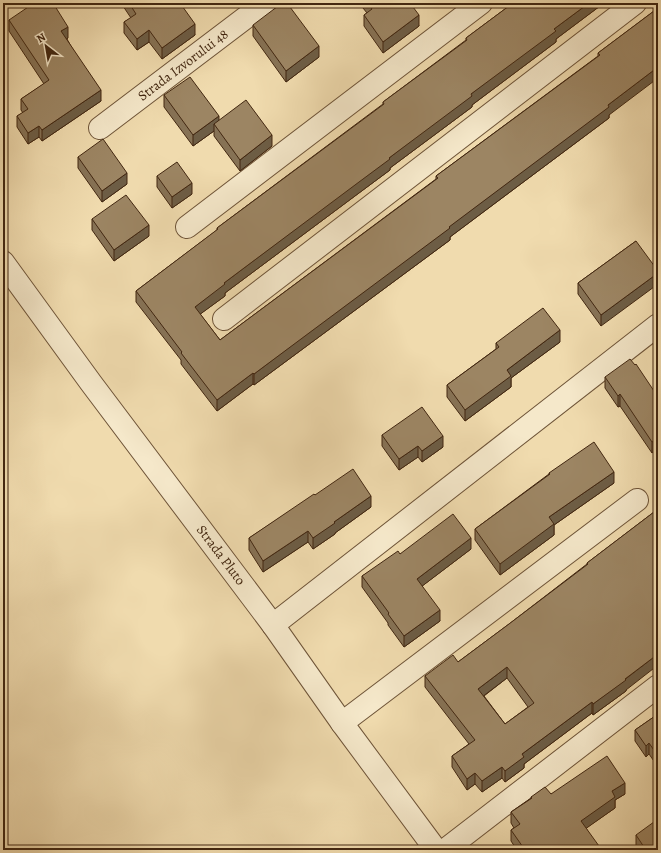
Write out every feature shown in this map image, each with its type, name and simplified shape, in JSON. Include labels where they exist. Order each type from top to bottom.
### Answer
[{"type":"street","name":"Strada Izvorului 48","points":[[100,128],[265,3]]},
{"type":"street","points":[[187,227],[481,3]]},
{"type":"street","points":[[224,319],[635,3]]},
{"type":"street","name":"Strada Pluto","points":[[3,262],[91,383],[273,625],[436,850]]},
{"type":"street","points":[[273,625],[658,325]]},
{"type":"street","points":[[342,722],[637,500]]},
{"type":"street","points":[[445,850],[658,686]]},
{"type":"building","points":[[34,3],[53,3],[68,27],[61,31],[101,90],[42,130],[39,126],[28,133],[17,116],[28,109],[21,99],[49,80],[9,20]]},
{"type":"building","points":[[129,3],[180,3],[195,24],[162,48],[149,30],[137,39],[124,22],[136,14]]},
{"type":"building","points":[[282,3],[287,3],[319,46],[286,71],[253,25]]},
{"type":"building","points":[[368,3],[410,3],[419,15],[383,42],[364,15],[372,9]]},
{"type":"building","points":[[513,3],[589,3],[554,29],[556,31],[471,94],[472,96],[224,283],[225,284],[195,307],[220,340],[438,178],[436,176],[600,55],[598,53],[658,8],[658,67],[608,105],[609,107],[449,227],[450,228],[217,400],[136,291],[218,229],[217,228],[384,104],[383,102],[467,40],[466,38]]},
{"type":"building","points":[[190,77],[219,116],[193,135],[164,95]]},
{"type":"building","points":[[246,100],[272,135],[240,160],[214,124]]},
{"type":"building","points":[[103,139],[127,173],[102,191],[78,157]]},
{"type":"building","points":[[177,162],[192,183],[172,197],[157,176]]},
{"type":"building","points":[[126,195],[149,225],[114,250],[92,219]]},
{"type":"building","points":[[636,241],[658,273],[601,315],[578,283]]},
{"type":"building","points":[[543,308],[560,330],[507,370],[511,376],[465,410],[447,385],[499,347],[496,343]]},
{"type":"building","points":[[630,359],[635,365],[636,364],[658,397],[658,438],[652,442],[620,394],[618,396],[605,377]]},
{"type":"building","points":[[422,407],[443,436],[422,451],[418,446],[399,459],[382,435]]},
{"type":"building","points":[[594,442],[614,472],[549,517],[554,524],[500,564],[475,529],[550,474],[549,473]]},
{"type":"building","points":[[353,469],[371,496],[313,538],[308,531],[263,561],[249,538]]},
{"type":"building","points":[[654,512],[658,517],[658,654],[625,679],[626,680],[593,704],[592,702],[522,754],[524,757],[505,771],[502,767],[482,781],[475,773],[467,779],[452,756],[475,740],[425,676],[453,655],[458,662],[588,564],[587,563]],"holes":[[[507,667],[534,703],[505,724],[478,689]]]},
{"type":"building","points":[[453,514],[471,538],[417,579],[440,610],[404,636],[362,576],[398,551],[400,554]]},
{"type":"building","points":[[658,714],[658,756],[649,743],[646,746],[635,730]]},
{"type":"building","points":[[607,756],[625,783],[612,791],[615,797],[581,821],[599,846],[596,848],[598,850],[525,850],[511,830],[520,824],[511,812],[545,787],[551,794]]},
{"type":"building","points":[[658,819],[658,850],[646,850],[636,835]]}]
